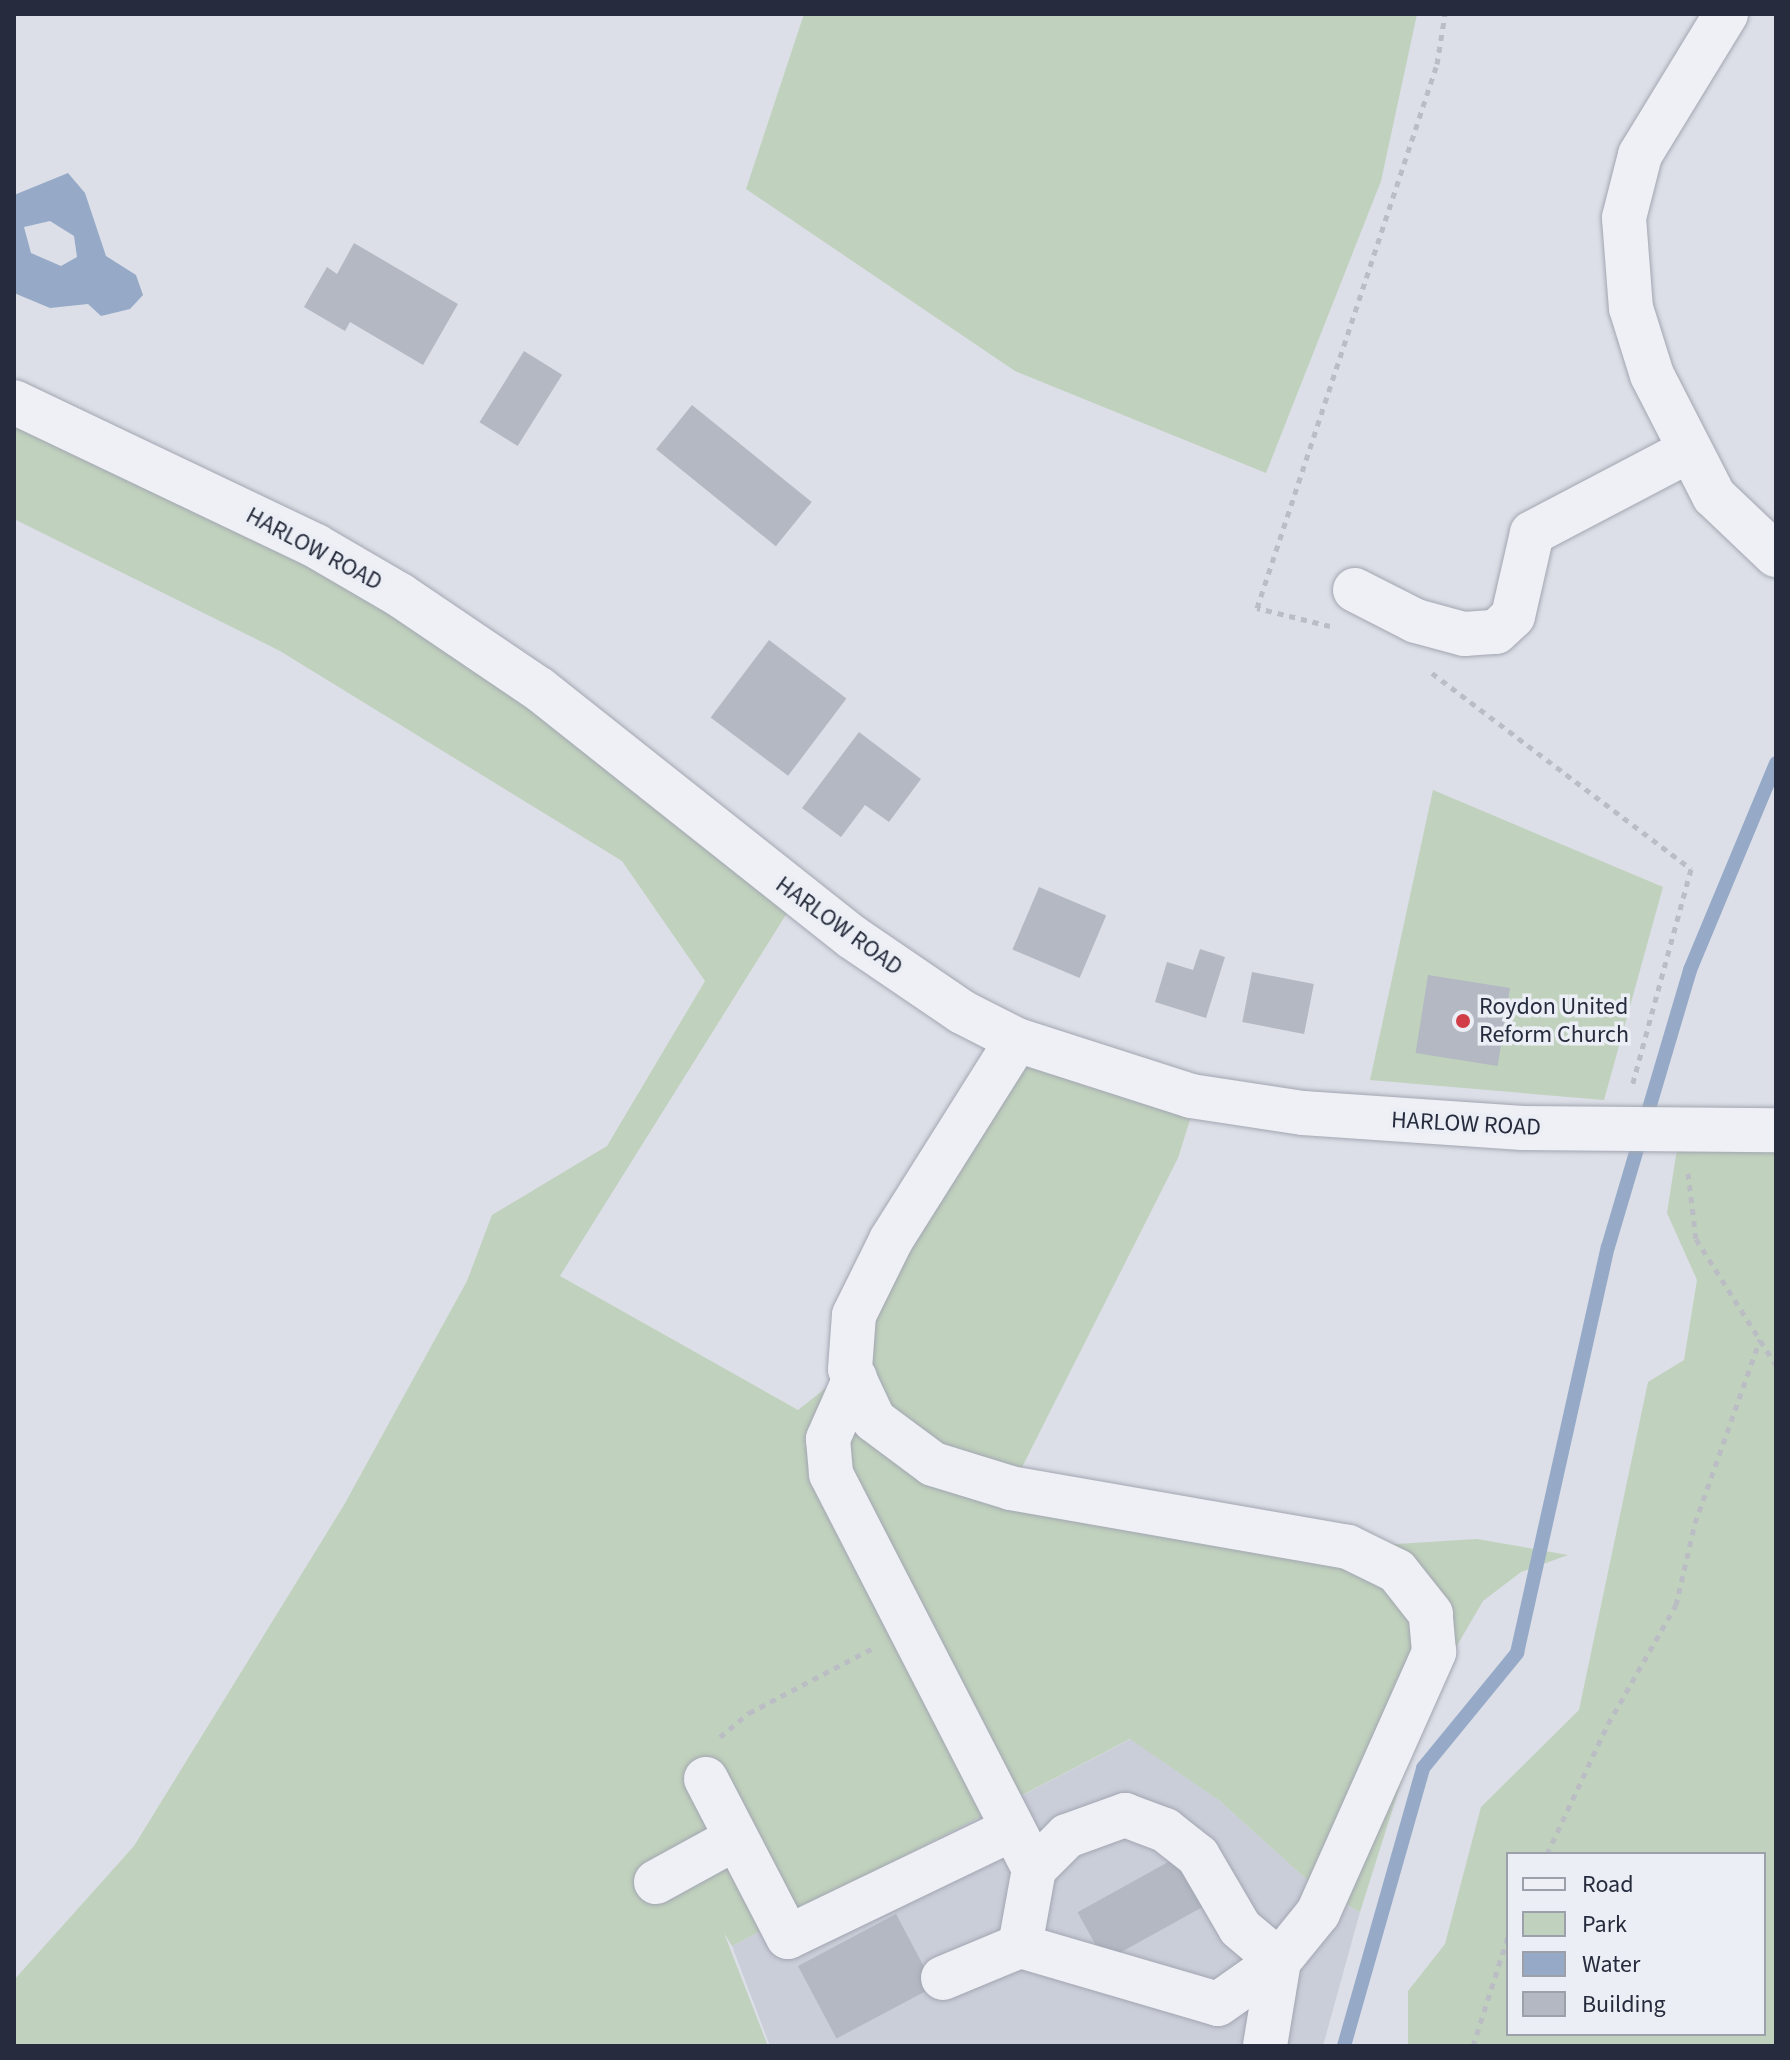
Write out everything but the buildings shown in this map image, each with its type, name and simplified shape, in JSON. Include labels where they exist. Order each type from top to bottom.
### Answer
[{"type":"street","points":[[1726,14],[1640,155],[1624,218],[1631,308],[1652,375],[1688,451],[1714,496],[1776,555]]},
{"type":"street","name":"HARLOW ROAD","points":[[14,402],[316,546],[400,595],[551,698],[852,937],[962,1012],[1017,1040],[1191,1096],[1303,1113],[1462,1125],[1776,1130]]},
{"type":"street","points":[[1355,590],[1416,621],[1464,634],[1496,632],[1513,616],[1532,533],[1688,451]]},
{"type":"street","points":[[943,1978],[1020,1946],[1218,2004],[1279,1961],[1318,1913],[1412,1711],[1434,1652],[1431,1614],[1397,1571],[1348,1547],[1093,1506],[933,1464],[874,1420],[855,1378],[854,1315],[891,1240],[1017,1040]]},
{"type":"street","points":[[855,1378],[828,1439],[831,1474],[1034,1869]]},
{"type":"street","points":[[706,1779],[788,1937],[1012,1829]]},
{"type":"street","points":[[1020,1946],[1034,1869],[1067,1836],[1125,1815],[1165,1830],[1198,1856],[1240,1928],[1279,1961]]},
{"type":"street","points":[[656,1882],[736,1838]]},
{"type":"street","points":[[1265,2046],[1279,1961]]},
{"type":"path","points":[[1683,1130],[1696,1239],[1776,1365]]},
{"type":"path","points":[[1548,1852],[1608,1724],[1676,1605],[1695,1523],[1760,1339]]},
{"type":"path","points":[[706,1779],[704,1750],[749,1713],[910,1629]]},
{"type":"path","points":[[1473,2046],[1506,1942]]},
{"type":"shaded area","points":[[1131,1739],[1220,1801],[1315,1887],[1360,1912],[1323,2046],[770,2046],[732,1946]]},
{"type":"green space","points":[[804,14],[1417,14],[1381,181],[1266,473],[1015,371],[746,189]]},
{"type":"green space","points":[[14,403],[400,595],[797,897],[560,1276],[798,1410],[850,1369],[1000,1044],[1194,1107],[1178,1158],[1012,1487],[1348,1547],[1477,1539],[1568,1555],[1521,1572],[1483,1601],[1455,1649],[1417,1732],[1360,1912],[1315,1887],[1220,1801],[1130,1739],[732,1946],[724,1933],[768,2046],[14,2046],[14,1980],[134,1846],[344,1505],[467,1281],[492,1215],[607,1146],[705,981],[622,861],[280,651],[14,519]]},
{"type":"green space","points":[[1433,790],[1663,887],[1604,1100],[1370,1080]]},
{"type":"green space","points":[[1679,1136],[1776,1141],[1776,2046],[1408,2046],[1408,1991],[1445,1944],[1481,1807],[1579,1710],[1648,1382],[1684,1360],[1697,1280],[1667,1213]]},
{"type":"water","points":[[68,173],[85,193],[106,256],[136,275],[143,295],[130,309],[101,316],[88,304],[50,308],[14,293],[14,195]],"holes":[[[50,221],[74,236],[77,257],[61,266],[31,253],[24,227]]]},
{"type":"waterway","points":[[1344,2046],[1423,1768],[1517,1653],[1608,1247],[1690,970],[1776,763]]},
{"type":"place","name":"Roydon United Reform Church","points":[[1463,1021]]}]
